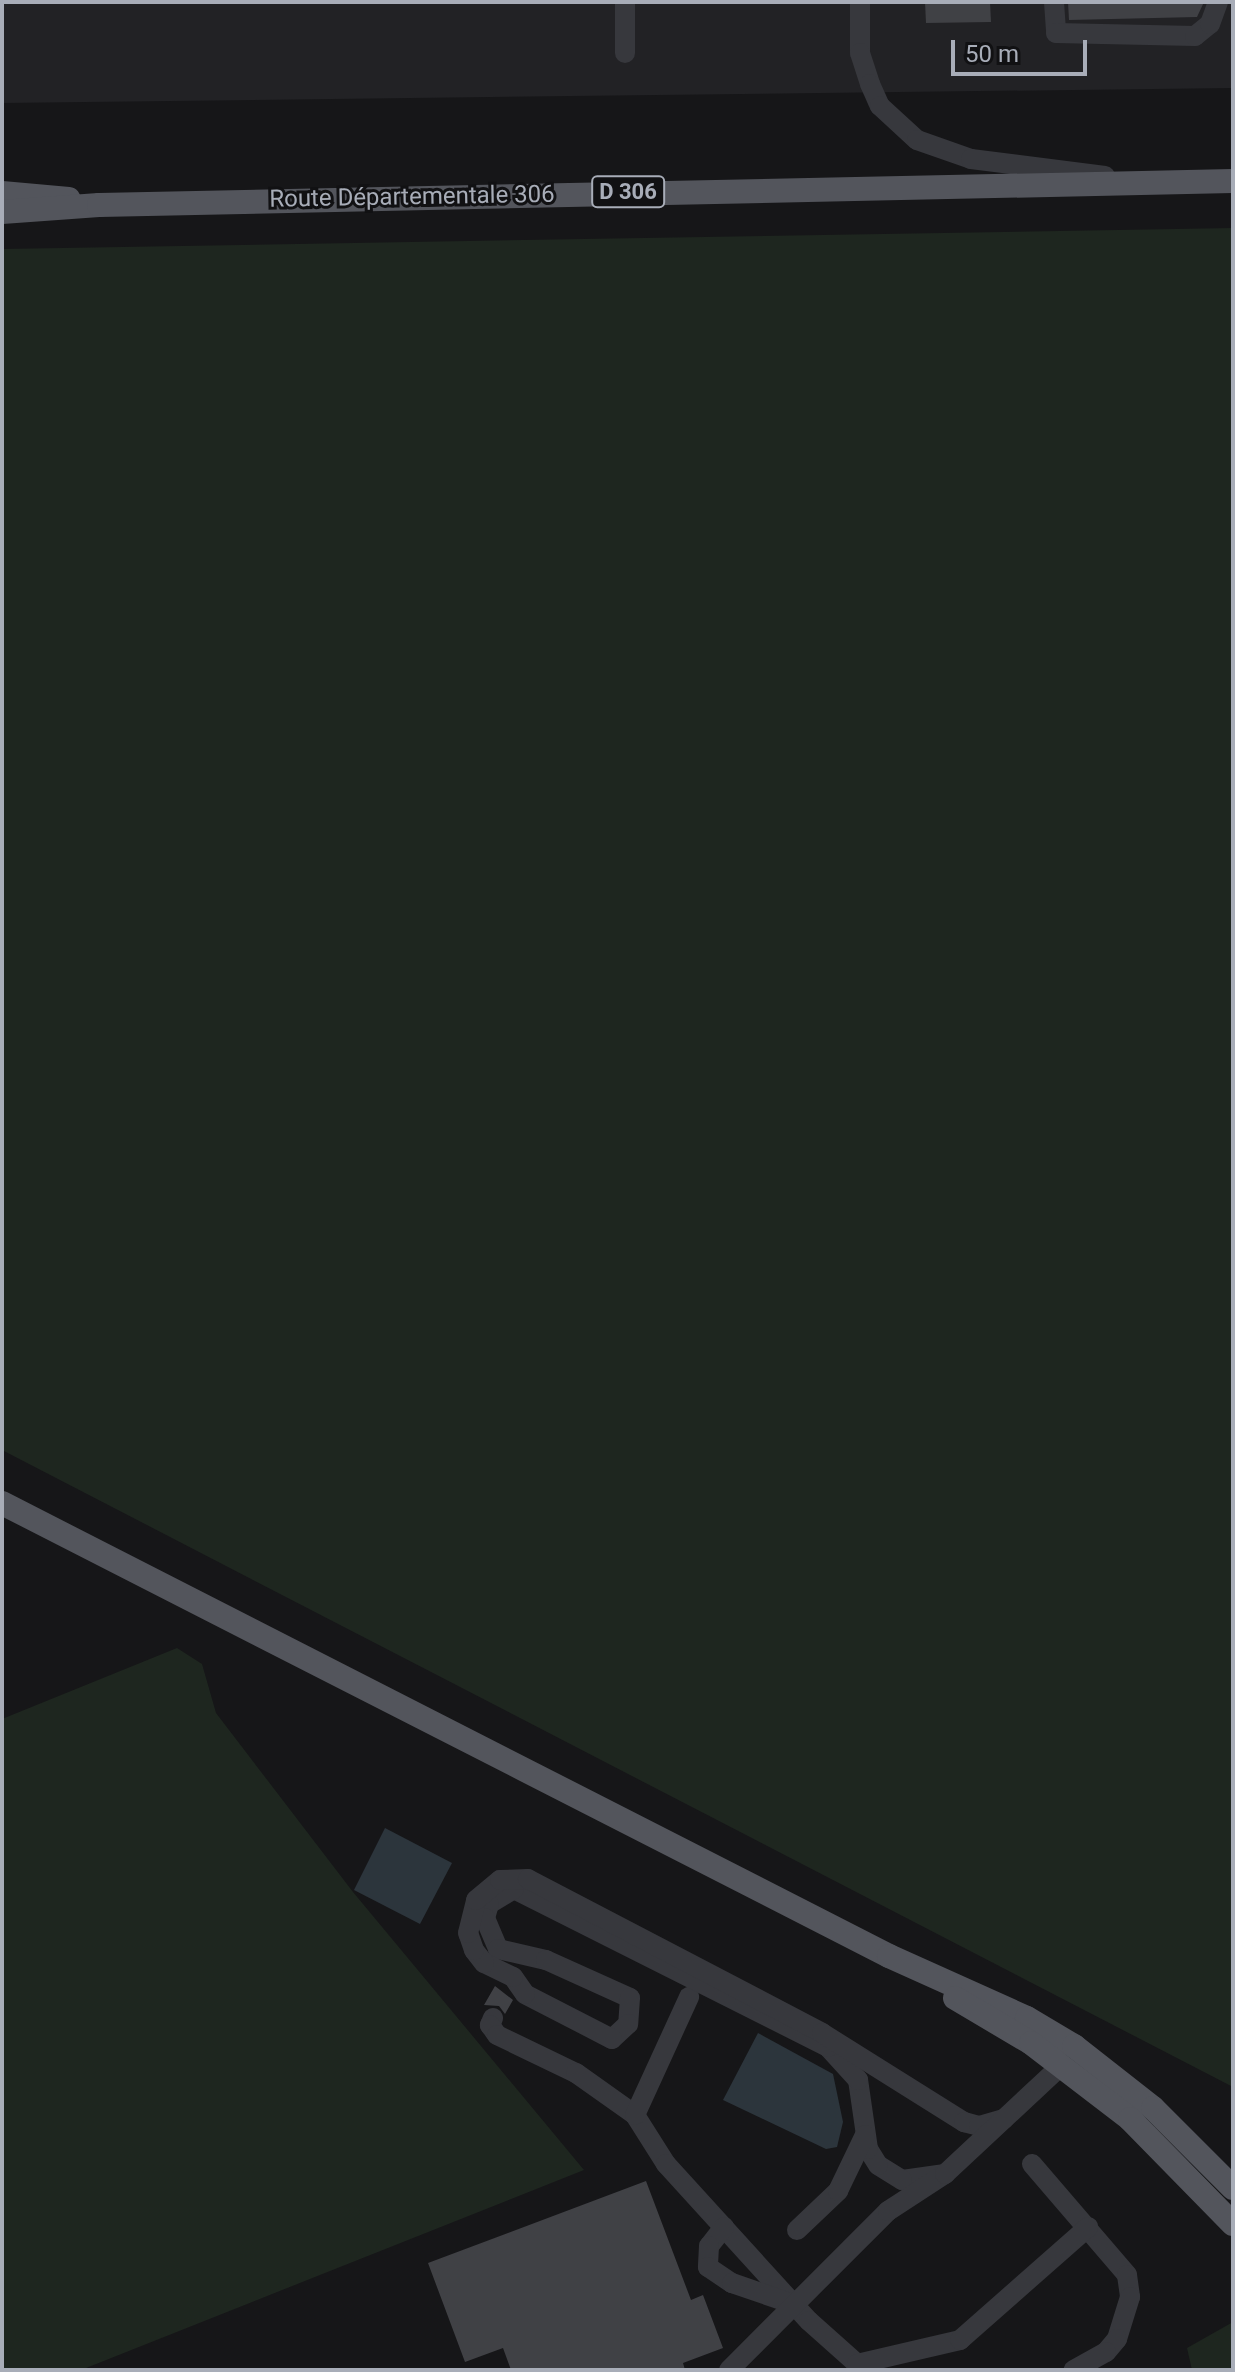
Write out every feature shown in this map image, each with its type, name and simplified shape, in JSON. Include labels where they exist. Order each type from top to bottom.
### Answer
[{"type":"main road","name":"D 306","points":[[1157,182],[1233,181]]},
{"type":"main road","name":"Route Départementale 306","points":[[2,212],[99,205],[1157,182]]},
{"type":"main road","name":"Route Départementale 306","points":[[2,193],[99,205]]},
{"type":"main road","points":[[2,1503],[889,1956],[1027,2018],[1095,2063],[1153,2108],[1233,2188]]},
{"type":"main road","points":[[889,1956],[1061,2066],[1153,2140],[1233,2224]]},
{"type":"main road","points":[[1061,2066],[1095,2063]]},
{"type":"street","points":[[625,2],[625,53]]},
{"type":"street","points":[[860,2],[860,53],[870,84],[880,106],[917,140],[971,159],[1157,182]]},
{"type":"street","points":[[1054,2],[1056,33],[1195,36],[1219,12],[1218,2]]},
{"type":"street","points":[[945,2174],[915,2181],[889,2174],[873,2159],[865,2135],[858,2080],[828,2047],[527,1891],[500,1894],[489,1904],[485,1918],[498,1949],[546,1960],[630,1998],[628,2024],[612,2039],[525,1994],[513,1977],[484,1963],[468,1933],[476,1900],[500,1880],[528,1879],[809,2026],[964,2122],[979,2126],[1004,2119]]},
{"type":"street","points":[[525,1994],[531,1972],[546,1960]]},
{"type":"street","points":[[635,2115],[689,1997]]},
{"type":"street","points":[[493,2018],[490,2025],[497,2035],[576,2073],[635,2115],[666,2164],[793,2304],[860,2367],[960,2340],[1088,2227]]},
{"type":"street","points":[[729,2370],[888,2211],[945,2174],[1061,2066]]},
{"type":"street","points":[[797,2230],[838,2191],[865,2135]]},
{"type":"street","points":[[1032,2164],[1118,2261],[1130,2297],[1117,2339],[1106,2352],[1074,2370]]},
{"type":"street","points":[[724,2227],[709,2246],[708,2267],[732,2283],[793,2304]]},
{"type":"shaded area","points":[[2,2],[1233,2],[1233,88],[2,103]]},
{"type":"shaded area","points":[[1233,228],[1233,2087],[2,1450],[2,249]]},
{"type":"shaded area","points":[[177,1648],[202,1664],[216,1713],[353,1892],[584,2170],[81,2370],[2,2370],[2,1719]]},
{"type":"shaded area","points":[[385,1828],[452,1863],[420,1924],[354,1890]]},
{"type":"shaded area","points":[[758,2033],[833,2074],[843,2122],[837,2147],[826,2149],[723,2100]]},
{"type":"shaded area","points":[[1233,2322],[1233,2370],[1192,2370],[1187,2348]]},
{"type":"building","points":[[925,2],[990,2],[991,22],[926,23]]},
{"type":"building","points":[[1068,2],[1204,2],[1197,17],[1069,20]]},
{"type":"building","points":[[495,1986],[513,2000],[505,2014],[499,2006],[484,2005]]},
{"type":"building","points":[[646,2181],[691,2300],[703,2295],[723,2348],[683,2363],[685,2370],[511,2370],[503,2348],[465,2362],[428,2263]]}]
